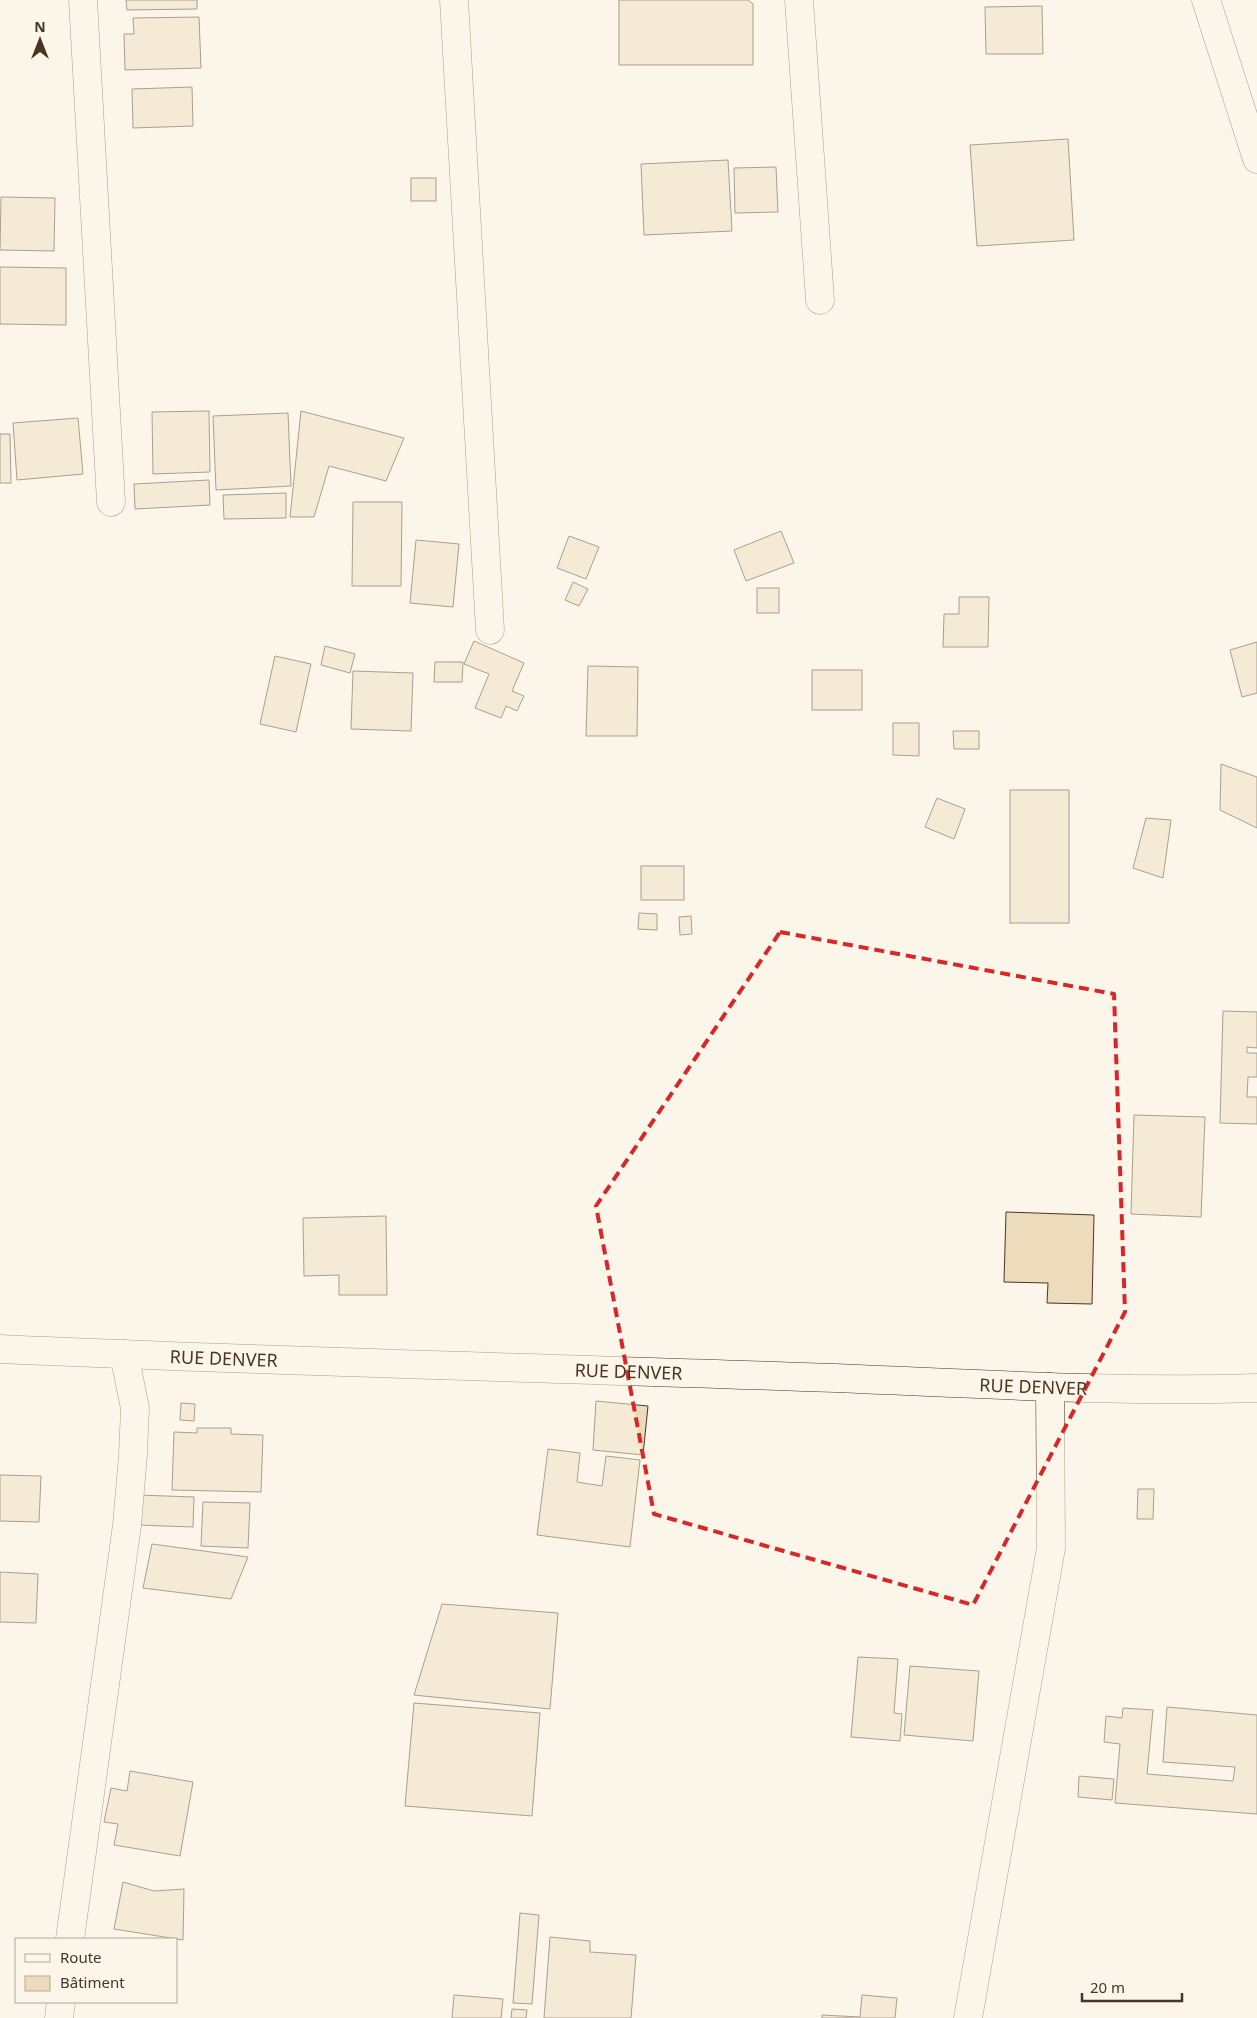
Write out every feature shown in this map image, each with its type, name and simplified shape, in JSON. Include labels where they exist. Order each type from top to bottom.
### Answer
[{"type":"street","points":[[83,0],[111,502]]},
{"type":"street","points":[[454,0],[490,630]]},
{"type":"street","points":[[799,0],[820,300]]},
{"type":"street","points":[[1206,0],[1257,159]]},
{"type":"street","name":"RUE DENVER","points":[[0,1349],[801,1376],[1050,1387],[1183,1390],[1257,1388]]},
{"type":"street","points":[[70,1938],[128,1516],[135,1408],[124,1354]]},
{"type":"street","points":[[968,2018],[1051,1548],[1050,1387]]},
{"type":"street","points":[[59,2018],[61,2003]]},
{"type":"highlighted area","points":[[780,932],[1114,994],[1125,1312],[973,1605],[654,1514],[596,1206]]},
{"type":"building","points":[[126,0],[197,0],[197,9],[127,10]]},
{"type":"building","points":[[619,0],[748,0],[753,4],[753,65],[619,65]]},
{"type":"building","points":[[1042,6],[1043,54],[986,54],[985,7]]},
{"type":"building","points":[[199,17],[201,68],[125,70],[124,34],[134,34],[133,18]]},
{"type":"building","points":[[192,87],[193,126],[133,128],[132,89]]},
{"type":"building","points":[[1068,139],[1074,240],[977,246],[970,145]]},
{"type":"building","points":[[728,160],[732,231],[644,235],[641,164]]},
{"type":"building","points":[[776,167],[778,212],[735,213],[734,168]]},
{"type":"building","points":[[411,178],[436,178],[436,201],[411,201]]},
{"type":"building","points":[[1,197],[55,198],[54,251],[0,250]]},
{"type":"building","points":[[0,267],[66,268],[66,325],[0,324]]},
{"type":"building","points":[[209,411],[210,472],[153,474],[152,412]]},
{"type":"building","points":[[301,411],[404,438],[386,481],[329,466],[314,517],[290,517]]},
{"type":"building","points":[[288,413],[291,486],[216,490],[213,416]]},
{"type":"building","points":[[78,418],[83,474],[17,480],[13,423]]},
{"type":"building","points":[[0,434],[10,434],[11,483],[0,483]]},
{"type":"building","points":[[209,480],[210,505],[135,509],[134,484]]},
{"type":"building","points":[[286,493],[286,518],[224,519],[223,495]]},
{"type":"building","points":[[353,502],[402,502],[401,586],[352,586]]},
{"type":"building","points":[[781,531],[794,563],[746,581],[734,550]]},
{"type":"building","points":[[569,536],[599,547],[586,579],[557,568]]},
{"type":"building","points":[[416,540],[459,544],[453,607],[410,603]]},
{"type":"building","points":[[573,582],[588,589],[579,606],[565,600]]},
{"type":"building","points":[[757,588],[779,588],[779,613],[757,613]]},
{"type":"building","points":[[959,597],[989,597],[988,647],[943,647],[944,614],[959,614]]},
{"type":"building","points":[[474,641],[524,663],[512,691],[524,696],[517,711],[506,706],[501,718],[475,708],[489,674],[464,664]]},
{"type":"building","points":[[1257,642],[1257,693],[1242,697],[1230,650]]},
{"type":"building","points":[[325,646],[355,654],[350,673],[321,665]]},
{"type":"building","points":[[275,656],[311,664],[296,732],[260,724]]},
{"type":"building","points":[[435,662],[463,662],[462,682],[434,682]]},
{"type":"building","points":[[588,666],[638,667],[637,736],[586,736]]},
{"type":"building","points":[[812,670],[862,670],[862,710],[812,710]]},
{"type":"building","points":[[353,671],[413,673],[411,731],[351,729]]},
{"type":"building","points":[[893,723],[919,723],[919,756],[893,755]]},
{"type":"building","points":[[953,731],[979,731],[979,749],[954,749]]},
{"type":"building","points":[[1221,764],[1257,777],[1257,828],[1220,810]]},
{"type":"building","points":[[1010,790],[1069,790],[1069,923],[1010,923]]},
{"type":"building","points":[[937,798],[965,809],[954,839],[925,827]]},
{"type":"building","points":[[1146,818],[1171,820],[1163,878],[1133,868]]},
{"type":"building","points":[[641,866],[684,866],[684,900],[641,900]]},
{"type":"building","points":[[639,913],[657,914],[657,930],[638,929]]},
{"type":"building","points":[[691,916],[692,934],[680,935],[679,917]]},
{"type":"building","points":[[1223,1011],[1257,1012],[1257,1048],[1247,1047],[1247,1053],[1257,1053],[1257,1077],[1248,1077],[1247,1097],[1257,1097],[1257,1124],[1220,1123]]},
{"type":"building","points":[[1134,1115],[1205,1117],[1201,1217],[1131,1214]]},
{"type":"building","points":[[1006,1212],[1094,1215],[1092,1304],[1047,1303],[1048,1283],[1004,1282]]},
{"type":"building","points":[[386,1216],[387,1295],[339,1295],[339,1275],[304,1276],[303,1218]]},
{"type":"building","points":[[596,1401],[648,1406],[643,1455],[593,1450]]},
{"type":"building","points":[[181,1403],[195,1404],[194,1421],[180,1420]]},
{"type":"building","points":[[197,1428],[231,1428],[231,1434],[263,1435],[261,1492],[172,1490],[174,1432],[197,1433]]},
{"type":"building","points":[[548,1449],[580,1453],[577,1482],[602,1486],[606,1456],[640,1460],[630,1547],[537,1535]]},
{"type":"building","points":[[0,1475],[41,1476],[39,1522],[0,1521]]},
{"type":"building","points":[[1138,1489],[1154,1489],[1153,1519],[1137,1519]]},
{"type":"building","points":[[138,1495],[194,1497],[193,1527],[137,1525]]},
{"type":"building","points":[[203,1502],[250,1503],[248,1548],[201,1546]]},
{"type":"building","points":[[152,1544],[248,1557],[231,1599],[143,1588]]},
{"type":"building","points":[[0,1572],[38,1574],[36,1623],[0,1622]]},
{"type":"building","points":[[442,1604],[558,1613],[550,1709],[414,1695]]},
{"type":"building","points":[[858,1657],[898,1659],[894,1713],[902,1714],[900,1741],[851,1737]]},
{"type":"building","points":[[910,1666],[979,1671],[973,1741],[904,1735]]},
{"type":"building","points":[[414,1703],[540,1713],[532,1816],[405,1806]]},
{"type":"building","points":[[1167,1707],[1257,1715],[1257,1814],[1115,1803],[1120,1744],[1104,1742],[1106,1716],[1122,1718],[1123,1708],[1153,1710],[1147,1774],[1233,1781],[1235,1767],[1163,1762]]},
{"type":"building","points":[[130,1771],[193,1782],[180,1856],[114,1845],[118,1824],[104,1822],[111,1788],[127,1791]]},
{"type":"building","points":[[1079,1776],[1114,1779],[1112,1800],[1078,1797]]},
{"type":"building","points":[[123,1882],[154,1891],[184,1889],[183,1940],[114,1929]]},
{"type":"building","points":[[520,1913],[539,1915],[532,2004],[513,2003]]},
{"type":"building","points":[[550,1937],[590,1941],[590,1952],[636,1955],[631,2018],[544,2018]]},
{"type":"building","points":[[454,1995],[503,1999],[501,2018],[452,2018]]},
{"type":"building","points":[[862,1995],[897,1998],[895,2018],[822,2018],[822,2015],[860,2017]]},
{"type":"building","points":[[512,2009],[527,2010],[526,2018],[511,2018]]}]
